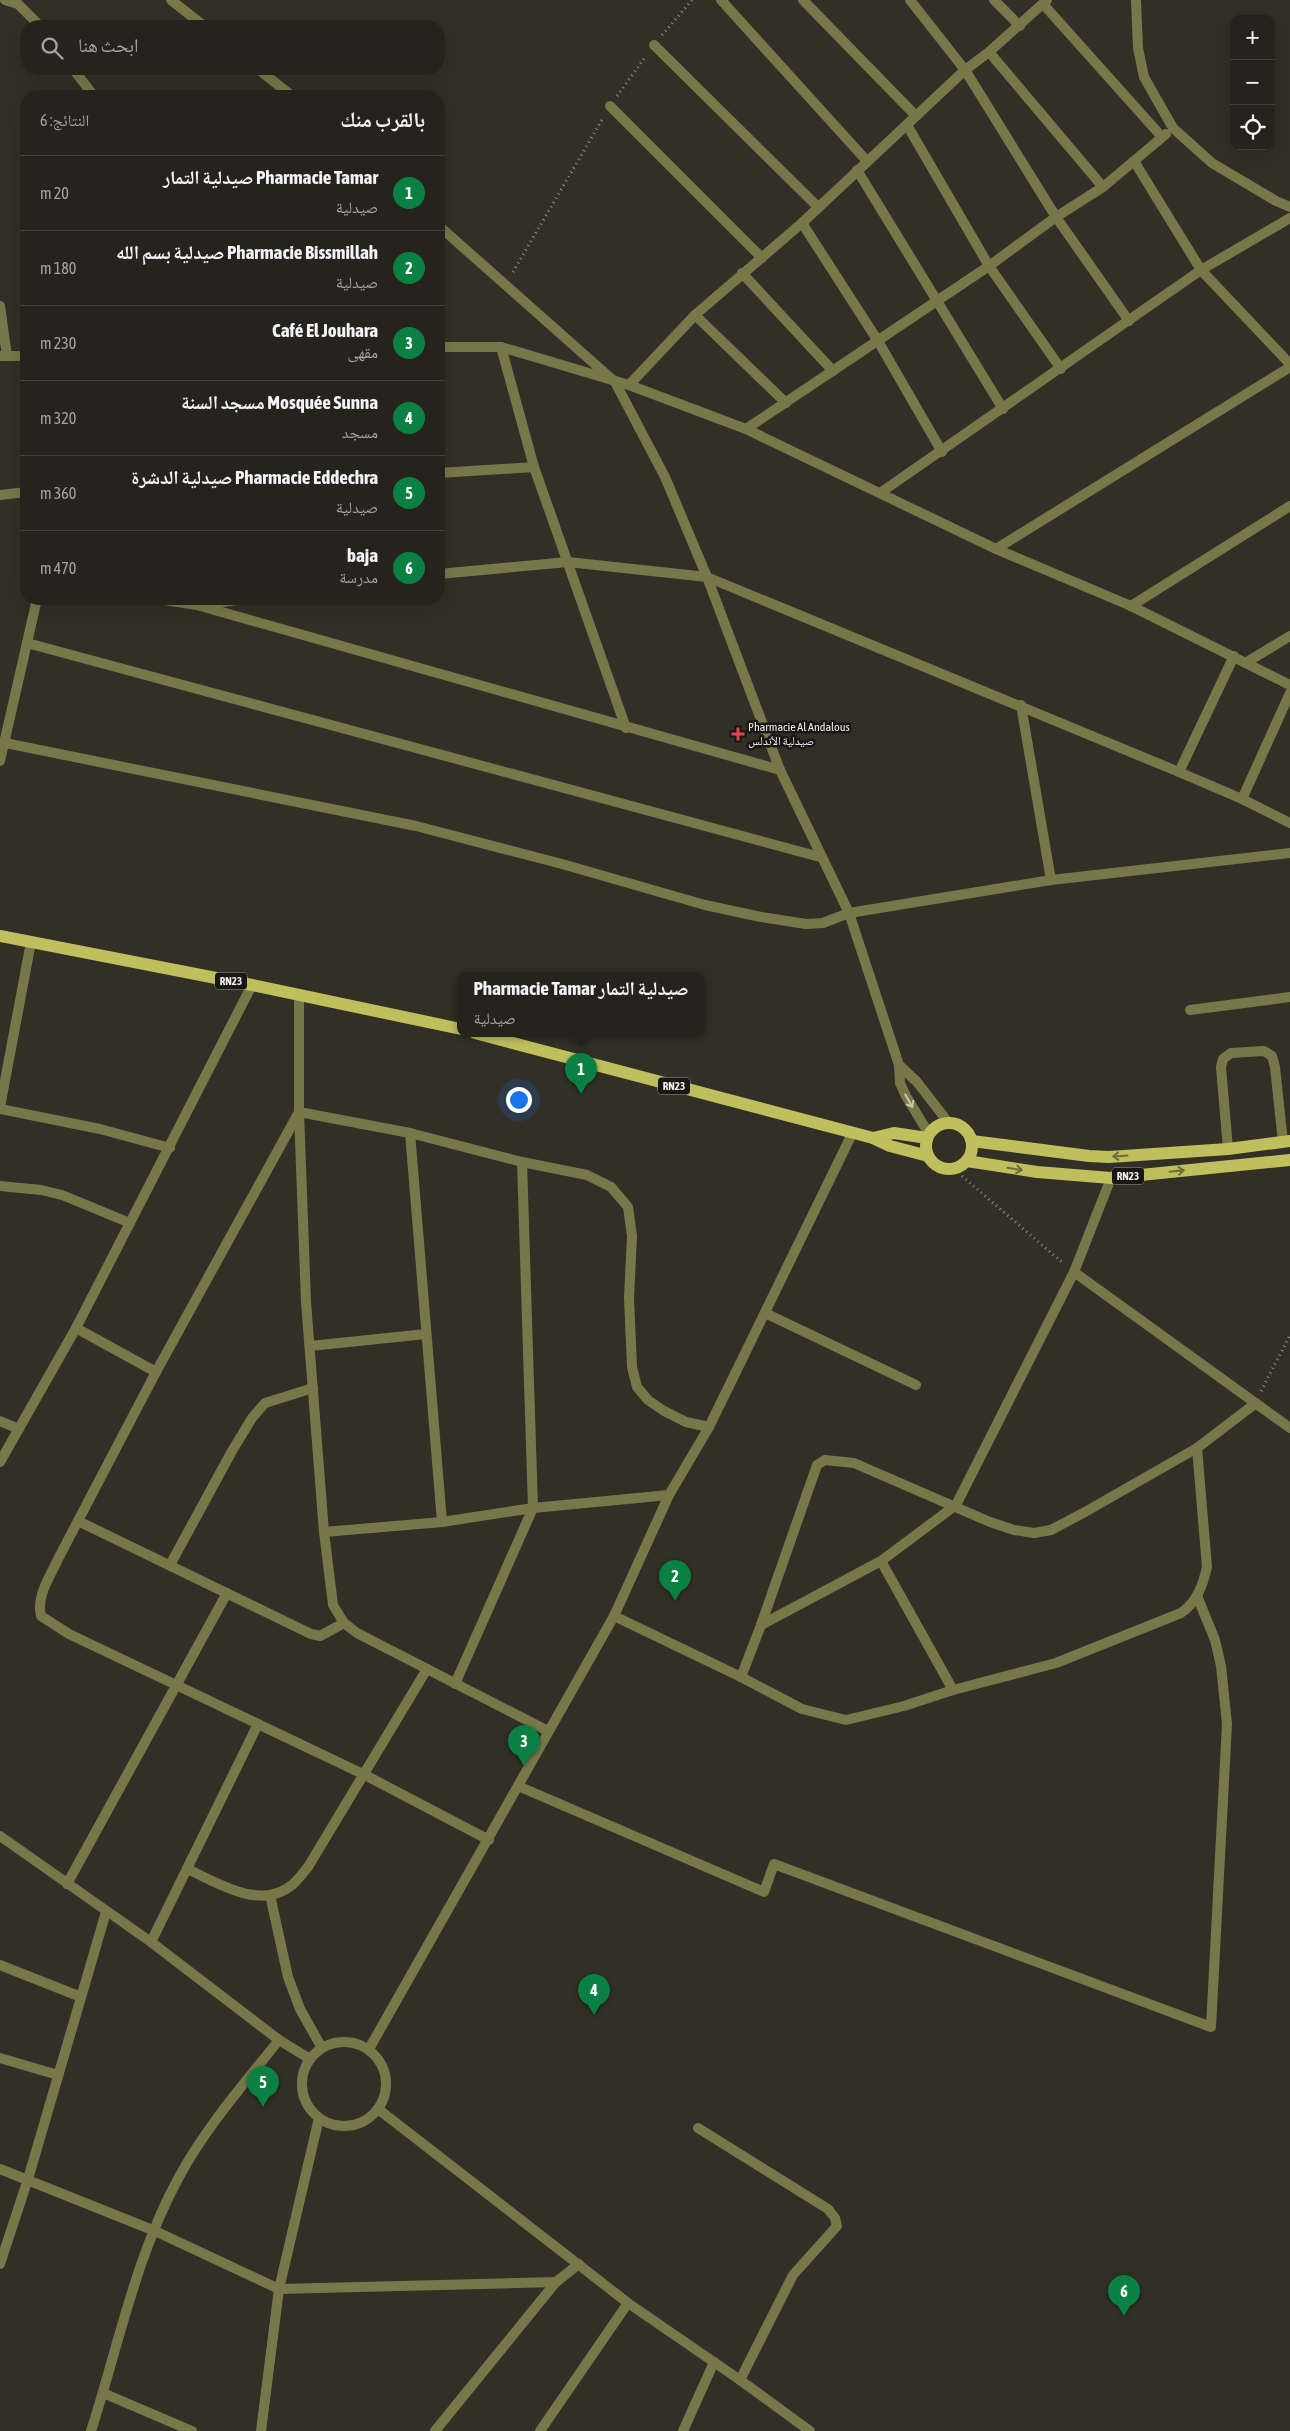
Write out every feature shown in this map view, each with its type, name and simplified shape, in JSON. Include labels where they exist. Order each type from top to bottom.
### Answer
[{"type":"main road","name":"RN23","points":[[0,936],[252,985],[457,1028]]},
{"type":"main road","name":"RN23","points":[[490,1037],[873,1138],[890,1146],[928,1156],[939,1167],[954,1169]]},
{"type":"main road","points":[[928,1156],[926,1147],[928,1136],[940,1124],[948,1122],[961,1125],[966,1129],[972,1142],[971,1155],[967,1162],[954,1169]]},
{"type":"main road","name":"RN23","points":[[873,1138],[894,1134],[928,1136]]},
{"type":"main road","name":"RN23","points":[[972,1142],[1089,1156],[1228,1149],[1286,1141]]},
{"type":"main road","name":"RN23","points":[[967,1162],[1037,1172],[1111,1178],[1290,1160]]},
{"type":"street","points":[[5,0],[18,4],[34,20]]},
{"type":"street","points":[[171,0],[196,20]]},
{"type":"street","points":[[721,0],[866,160]]},
{"type":"street","points":[[803,0],[916,116]]},
{"type":"street","points":[[910,0],[965,70],[1056,217],[1129,321]]},
{"type":"street","points":[[994,0],[1020,26]]},
{"type":"street","points":[[1136,0],[1138,48],[1144,77],[1173,128],[1212,163],[1276,201],[1290,207]]},
{"type":"street","points":[[629,385],[695,315],[802,223],[866,160],[907,126],[965,70],[1020,26],[1045,2],[1162,137]]},
{"type":"street","points":[[654,44],[818,207]]},
{"type":"street","points":[[988,52],[1103,187]]},
{"type":"street","points":[[78,75],[89,90]]},
{"type":"street","points":[[266,75],[284,90]]},
{"type":"street","points":[[610,106],[762,258]]},
{"type":"street","points":[[907,126],[989,266],[1061,369]]},
{"type":"street","points":[[746,429],[989,266],[1056,217],[1103,187],[1173,128]]},
{"type":"street","points":[[996,549],[1290,366],[1201,270],[1134,161]]},
{"type":"street","points":[[857,170],[1003,409]]},
{"type":"street","points":[[880,493],[942,452],[1201,270],[1290,218]]},
{"type":"street","points":[[802,223],[878,341],[942,452]]},
{"type":"street","points":[[445,231],[616,382],[665,477],[707,577],[780,770],[820,857],[849,914],[899,1065],[903,1089],[928,1136]]},
{"type":"street","points":[[742,273],[833,371]]},
{"type":"street","points":[[0,306],[4,356],[20,356]]},
{"type":"street","points":[[695,315],[786,403]]},
{"type":"street","points":[[501,346],[534,467],[626,728]]},
{"type":"street","points":[[445,347],[501,346],[629,385],[746,429],[996,549],[1132,606],[1290,685]]},
{"type":"street","points":[[445,473],[534,467]]},
{"type":"street","points":[[0,495],[20,493]]},
{"type":"street","points":[[1132,606],[1290,506]]},
{"type":"street","points":[[445,573],[568,562],[707,577],[1021,705],[1242,799],[1290,823]]},
{"type":"street","points":[[0,761],[2,742],[35,605]]},
{"type":"street","points":[[207,605],[626,728],[780,770]]},
{"type":"street","points":[[1247,662],[1290,636]]},
{"type":"street","points":[[27,643],[820,857]]},
{"type":"street","points":[[1179,772],[1234,656]]},
{"type":"street","points":[[1242,799],[1290,693]]},
{"type":"street","points":[[1021,705],[1051,880]]},
{"type":"street","points":[[2,742],[416,826],[562,864],[705,905],[806,924],[823,923],[849,914],[1051,880],[1290,853]]},
{"type":"street","points":[[32,942],[0,1108],[170,1148]]},
{"type":"street","points":[[0,1462],[76,1328],[252,985]]},
{"type":"street","points":[[299,995],[299,1112],[310,1346],[324,1532],[333,1605],[344,1623],[357,1634],[548,1731]]},
{"type":"street","points":[[1190,1010],[1290,997]]},
{"type":"street","points":[[1228,1149],[1221,1068],[1223,1059],[1231,1053],[1264,1051],[1272,1056],[1276,1066],[1286,1141]]},
{"type":"street","points":[[899,1065],[917,1082],[948,1122]]},
{"type":"street","points":[[299,1112],[410,1133],[522,1162],[587,1175],[611,1187],[628,1207],[632,1236],[629,1298],[630,1339],[632,1367],[637,1387],[648,1400],[664,1411],[686,1422],[709,1427]]},
{"type":"street","points":[[299,1112],[156,1372],[78,1521],[44,1588],[39,1608],[41,1616],[69,1634],[174,1686],[365,1775],[489,1840]]},
{"type":"street","points":[[410,1133],[442,1522]]},
{"type":"street","points":[[369,2049],[489,1840],[548,1731],[614,1616],[669,1495],[709,1427],[852,1134]]},
{"type":"street","points":[[455,1684],[533,1508],[522,1162]]},
{"type":"street","points":[[761,1625],[881,1561],[956,1505],[1074,1272],[1111,1178]]},
{"type":"street","points":[[1,1189],[41,1190],[62,1194],[130,1223]]},
{"type":"street","points":[[1074,1272],[1290,1428]]},
{"type":"street","points":[[765,1313],[916,1385]]},
{"type":"street","points":[[76,1328],[156,1372]]},
{"type":"street","points":[[310,1346],[426,1334]]},
{"type":"street","points":[[170,1565],[252,1418],[265,1403],[313,1388]]},
{"type":"street","points":[[741,1677],[817,1465],[825,1460],[854,1463],[1014,1530],[1034,1533],[1051,1530],[1197,1448],[1256,1403]]},
{"type":"street","points":[[0,1421],[19,1429]]},
{"type":"street","points":[[614,1616],[741,1677],[802,1709],[846,1720],[904,1706],[953,1690],[1056,1663],[1181,1613],[1188,1608],[1203,1587],[1207,1567],[1197,1448]]},
{"type":"street","points":[[324,1532],[442,1522],[533,1508],[669,1495]]},
{"type":"street","points":[[78,1521],[310,1634],[320,1636],[344,1623]]},
{"type":"street","points":[[881,1561],[953,1690]]},
{"type":"street","points":[[67,1884],[174,1686],[227,1594]]},
{"type":"street","points":[[518,1786],[764,1892],[774,1864],[1211,2027],[1228,1724],[1221,1666],[1215,1640],[1197,1596]]},
{"type":"street","points":[[187,1869],[248,1896],[270,1895],[291,1886],[308,1868],[365,1775],[426,1669]]},
{"type":"street","points":[[151,1942],[258,1724]]},
{"type":"street","points":[[0,1836],[151,1942],[279,2040],[310,2059]]},
{"type":"street","points":[[270,1895],[288,1977],[300,2009],[322,2048]]},
{"type":"street","points":[[0,2264],[28,2178],[106,1912]]},
{"type":"street","points":[[0,1965],[81,1997]]},
{"type":"street","points":[[91,2431],[128,2302],[155,2231],[178,2178],[197,2146],[279,2040]]},
{"type":"street","points":[[338,2042],[354,2043],[369,2049],[380,2062],[386,2077],[385,2094],[378,2109],[366,2120],[350,2126],[334,2125],[319,2118],[308,2106],[302,2090],[303,2074],[310,2059],[322,2048],[338,2042]]},
{"type":"street","points":[[0,2058],[58,2076]]},
{"type":"street","points":[[378,2109],[628,2303],[810,2431]]},
{"type":"street","points":[[261,2431],[278,2288],[319,2118]]},
{"type":"street","points":[[698,2128],[828,2208],[835,2218],[836,2226],[793,2275],[740,2380]]},
{"type":"street","points":[[0,2168],[155,2231],[278,2288],[556,2282]]},
{"type":"street","points":[[435,2431],[556,2282],[579,2264]]},
{"type":"street","points":[[540,2431],[628,2303]]},
{"type":"street","points":[[683,2431],[714,2362]]},
{"type":"street","points":[[103,2393],[190,2431]]},
{"type":"path","points":[[505,286],[610,106],[654,44],[692,0]]},
{"type":"path","points":[[954,1169],[1074,1272]]},
{"type":"path","points":[[1256,1403],[1290,1335]]},
{"type":"place","name":"Pharmacie Al Andalous صيدلية الأندلس","points":[[738,734]]},
{"type":"place","name":"Pharmacie Tamar صيدلية التمار","points":[[581,1094]]},
{"type":"place","name":"Pharmacie Bissmillah صيدلية بسم الله","points":[[675,1601]]},
{"type":"place","name":"Café El Jouhara","points":[[524,1766]]},
{"type":"place","name":"Mosquée Sunna مسجد السنة","points":[[594,2015]]},
{"type":"place","name":"Pharmacie Eddechra صيدلية الدشرة","points":[[263,2107]]},
{"type":"place","name":"baja","points":[[1124,2316]]}]
